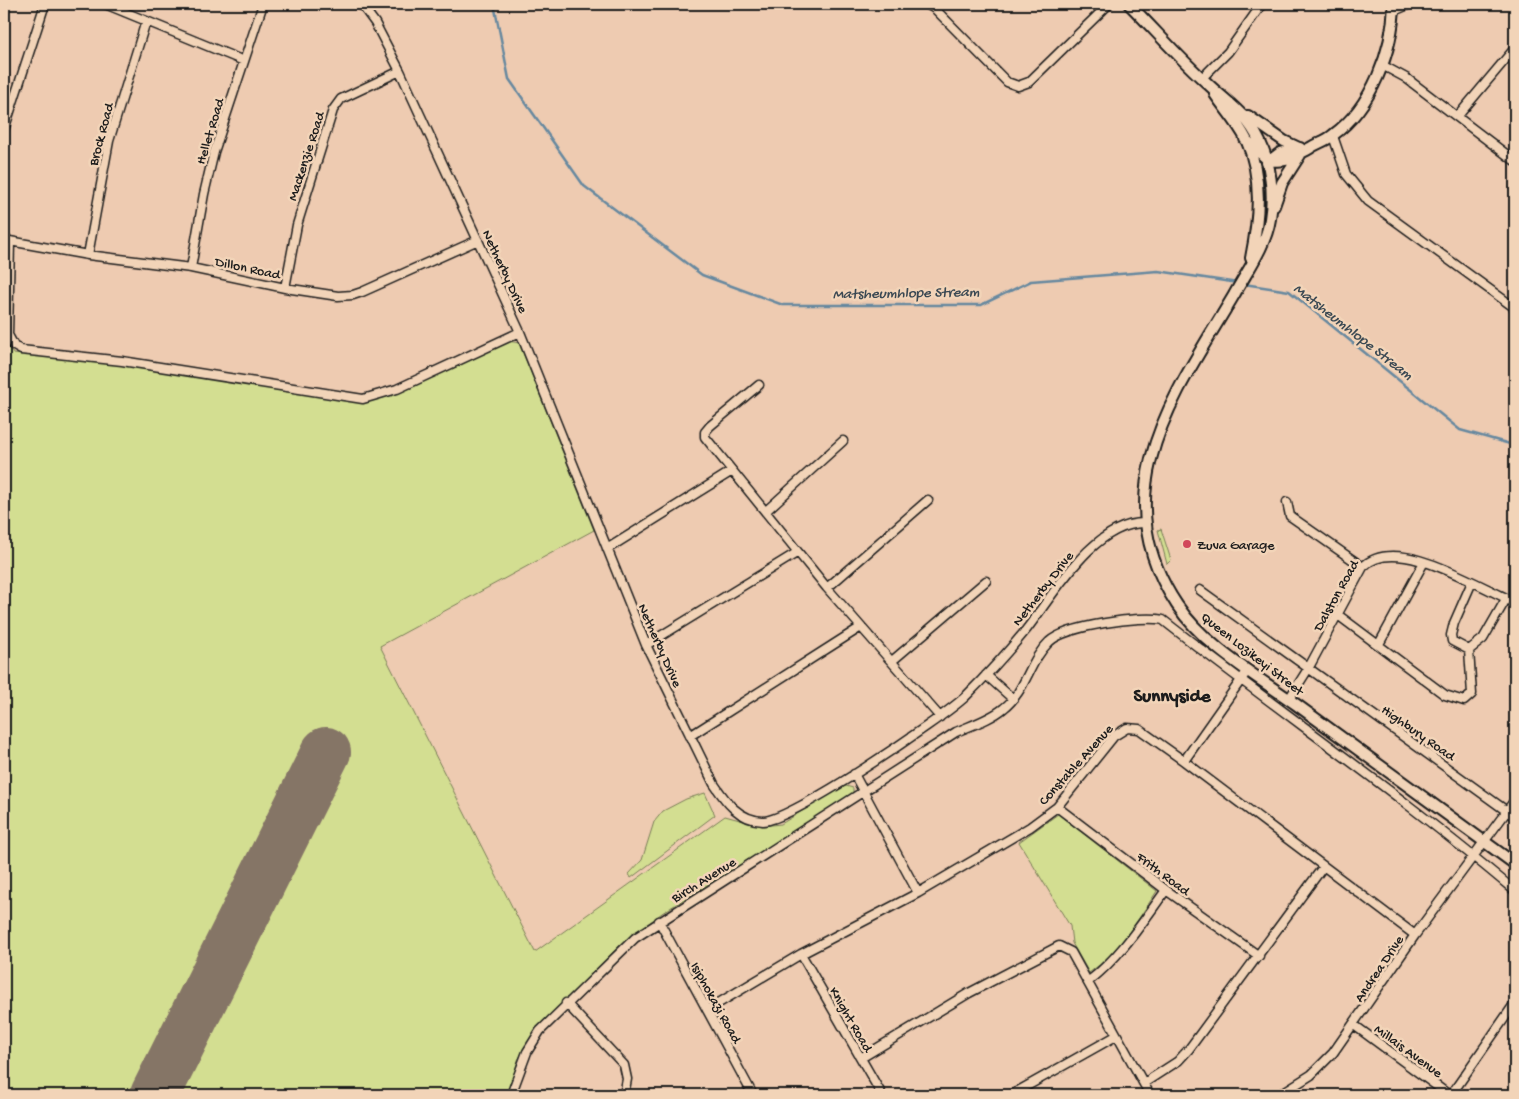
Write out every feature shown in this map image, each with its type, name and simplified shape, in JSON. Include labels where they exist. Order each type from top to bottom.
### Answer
[{"type":"main road","name":"Queen Lozikeyi Street","points":[[1129,4],[1205,82],[1235,106],[1250,125],[1268,160],[1271,199],[1270,219],[1259,251],[1181,386],[1155,440],[1146,490],[1145,523],[1152,555],[1160,575],[1176,604],[1199,631],[1248,670],[1515,864]]},
{"type":"main road","points":[[1246,139],[1268,160],[1282,162],[1332,136],[1353,116],[1366,99],[1382,65],[1394,7]]},
{"type":"main road","name":"Queen Lozikeyi Street","points":[[1205,82],[1246,139],[1256,170],[1258,187],[1257,228],[1248,270]]},
{"type":"main road","points":[[1235,106],[1271,132],[1303,150]]},
{"type":"main road","points":[[1270,219],[1282,183],[1303,150]]},
{"type":"main road","points":[[1258,187],[1268,160]]},
{"type":"street","points":[[4,130],[45,4]]},
{"type":"street","points":[[105,4],[244,61]]},
{"type":"street","name":"Hellet Road","points":[[191,268],[204,194],[214,152],[263,4]]},
{"type":"street","name":"Netherby Drive","points":[[361,4],[375,23],[400,71],[520,332],[646,645],[714,784],[725,801],[738,813],[754,820],[770,820],[785,815],[854,774],[940,717],[964,698],[986,675],[1024,632],[1089,549],[1123,528],[1134,523],[1145,523]]},
{"type":"street","points":[[926,4],[935,10],[1007,82],[1018,86],[1029,82],[1109,4]]},
{"type":"street","points":[[1205,82],[1262,4]]},
{"type":"street","points":[[1394,7],[1410,4]]},
{"type":"street","name":"Brock Road","points":[[88,255],[109,141],[146,21]]},
{"type":"street","points":[[1457,116],[1515,48]]},
{"type":"street","points":[[1382,65],[1406,78],[1515,161]]},
{"type":"street","name":"Mackenzie Road","points":[[285,288],[297,225],[333,110],[341,99],[400,71]]},
{"type":"street","points":[[1332,136],[1346,174],[1368,201],[1515,308]]},
{"type":"street","name":"Dillon Road","points":[[7,241],[88,255],[191,268],[285,288],[353,295],[478,240]]},
{"type":"street","points":[[7,241],[8,335],[14,346],[22,350],[140,364],[363,399],[397,389],[520,332]]},
{"type":"street","points":[[759,385],[710,426],[705,435],[827,588],[940,717]]},
{"type":"street","points":[[766,511],[843,441]]},
{"type":"street","points":[[607,549],[732,471]]},
{"type":"street","points":[[827,588],[928,500]]},
{"type":"street","points":[[1287,502],[1290,516],[1363,567]]},
{"type":"street","points":[[646,645],[798,552]]},
{"type":"street","name":"Dalston Road","points":[[1288,699],[1308,669],[1363,567],[1370,560],[1389,556],[1442,567],[1515,602]]},
{"type":"street","points":[[1379,644],[1424,562]]},
{"type":"street","points":[[892,661],[986,581]]},
{"type":"street","points":[[1469,650],[1456,645],[1451,635],[1454,623],[1472,582]]},
{"type":"street","name":"Highbury Road","points":[[1200,590],[1515,817]]},
{"type":"street","points":[[1469,650],[1483,639],[1506,599]]},
{"type":"street","points":[[1338,615],[1379,644],[1445,696],[1464,701],[1469,699],[1473,688],[1469,650]]},
{"type":"street","name":"Birch Avenue","points":[[511,1095],[532,1041],[566,1004],[616,955],[659,922],[956,732],[994,715],[1013,699],[1049,642],[1075,630],[1139,618],[1152,617],[1163,620],[1240,680],[1389,790],[1474,856],[1515,891]]},
{"type":"street","points":[[690,736],[861,627]]},
{"type":"street","points":[[1184,761],[1248,670]]},
{"type":"street","points":[[986,675],[1013,699]]},
{"type":"street","name":"Constable Avenue","points":[[707,1010],[801,954],[918,893],[1030,826],[1057,807],[1102,748],[1119,730],[1133,728],[1140,729],[1184,761],[1416,935]]},
{"type":"street","points":[[854,774],[918,893]]},
{"type":"street","name":"Andrea Drive","points":[[1279,1095],[1311,1075],[1321,1066],[1354,1025],[1416,935],[1515,800]]},
{"type":"street","name":"Frith Road","points":[[1057,807],[1166,890],[1259,956]]},
{"type":"street","points":[[1144,1083],[1163,1072],[1184,1055],[1323,867]]},
{"type":"street","points":[[1089,981],[1110,965],[1123,950],[1166,890]]},
{"type":"street","name":"Isiphokazi Road","points":[[659,922],[753,1095]]},
{"type":"street","points":[[860,1058],[961,998],[1053,948],[1066,948],[1071,952],[1089,981],[1116,1036],[1150,1095]]},
{"type":"street","name":"Knight Road","points":[[801,954],[882,1095]]},
{"type":"street","points":[[1450,1095],[1515,1003]]},
{"type":"street","points":[[566,1004],[624,1065],[627,1079],[624,1095]]},
{"type":"street","points":[[1508,1013],[1515,1019]]},
{"type":"street","name":"Millais Avenue","points":[[1354,1025],[1450,1095]]},
{"type":"street","points":[[1011,1095],[1116,1036]]},
{"type":"green space","points":[[4,243],[6,246],[4,339]]},
{"type":"green space","points":[[4,339],[13,354],[120,364],[363,402],[508,341],[519,343],[594,530],[380,646],[535,952],[725,816],[762,826],[781,824],[838,789],[846,786],[853,788],[853,795],[662,913],[619,946],[535,1031],[518,1060],[508,1095],[4,1095]]},
{"type":"green space","points":[[1161,529],[1171,560],[1167,564],[1158,530]]},
{"type":"green space","points":[[705,793],[715,815],[631,878],[629,874],[642,860],[654,822],[663,811],[686,799]]},
{"type":"green space","points":[[1058,814],[1157,891],[1135,925],[1118,946],[1100,965],[1089,973],[1072,943],[1070,926],[1019,842]]},
{"type":"waterway","name":"Matsheumhlope Stream","points":[[494,4],[509,79],[584,186],[702,275],[783,305],[981,305],[1031,281],[1158,271],[1238,283]]},
{"type":"waterway","name":"Matsheumhlope Stream","points":[[1244,284],[1289,291],[1460,430],[1510,444],[1515,467]]},
{"type":"runway","points":[[155,1095],[326,752]]},
{"type":"place","name":"Zuva Garage","points":[[1187,544]]},
{"type":"district","name":"Sunnyside","points":[[1172,694]]}]
